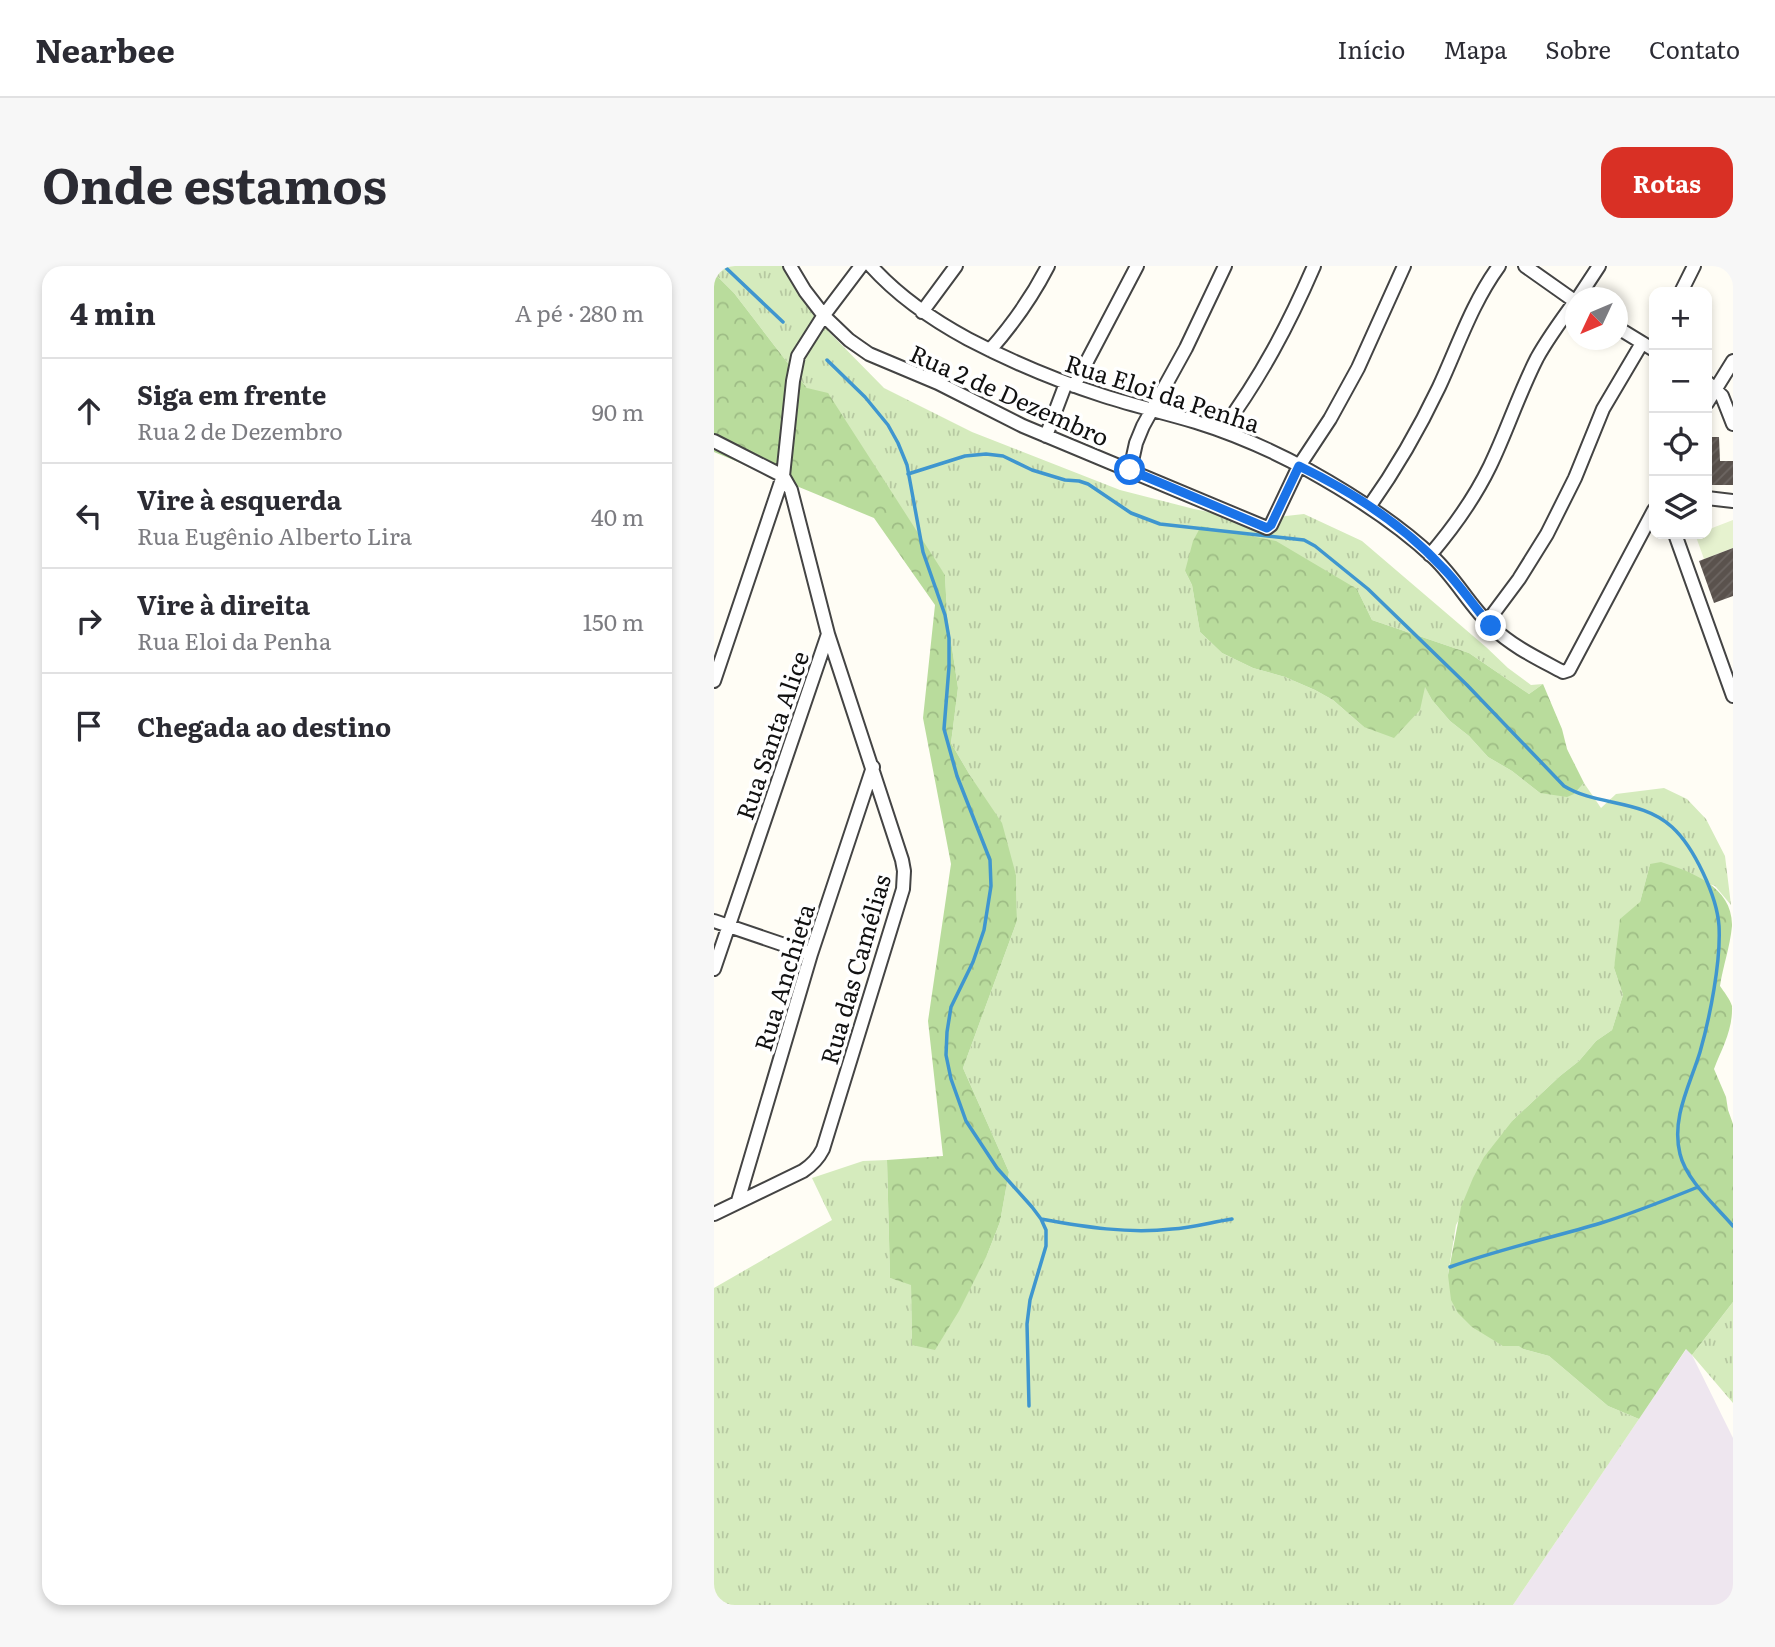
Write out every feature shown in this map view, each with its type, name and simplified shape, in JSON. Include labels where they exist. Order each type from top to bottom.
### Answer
[{"type":"street","name":"Rua 2 de Dezembro","points":[[790,266],[804,291],[824,315],[849,340],[877,358],[937,383],[1046,436],[1267,528],[1271,525],[1299,466]]},
{"type":"street","points":[[714,681],[783,477],[798,356],[824,315],[861,266]]},
{"type":"street","name":"Rua Eloi da Penha","points":[[871,266],[890,286],[922,312],[990,350],[1070,385],[1222,430],[1270,451],[1335,486],[1407,535],[1430,555],[1445,569],[1487,622],[1511,643],[1563,672],[1569,670],[1649,519]]},
{"type":"street","points":[[922,312],[956,266]]},
{"type":"street","points":[[990,350],[1018,317],[1048,266]]},
{"type":"street","points":[[1046,436],[1070,385],[1137,266]]},
{"type":"street","points":[[1130,470],[1139,434],[1186,348],[1225,266]]},
{"type":"street","points":[[1222,430],[1251,390],[1276,347],[1314,266]]},
{"type":"street","points":[[1299,466],[1349,385],[1404,266]]},
{"type":"street","points":[[1368,507],[1422,422],[1473,310],[1499,266]]},
{"type":"street","points":[[1525,266],[1565,293]]},
{"type":"street","points":[[1585,287],[1599,266]]},
{"type":"street","points":[[1684,287],[1694,266]]},
{"type":"street","points":[[1430,555],[1455,524],[1478,488],[1499,448],[1537,358],[1565,316]]},
{"type":"street","points":[[1628,333],[1649,344]]},
{"type":"street","points":[[1487,622],[1519,579],[1547,534],[1603,410],[1649,345]]},
{"type":"street","points":[[1733,361],[1712,386],[1724,400],[1733,424]]},
{"type":"street","points":[[714,441],[783,477]]},
{"type":"street","name":"Rua das Camélias","points":[[714,1214],[803,1171],[815,1163],[823,1149],[904,881],[902,860],[828,634],[791,490],[783,477]]},
{"type":"street","points":[[1712,498],[1733,500]]},
{"type":"street","points":[[1677,539],[1733,696]]},
{"type":"street","name":"Rua Santa Alice","points":[[714,969],[828,634]]},
{"type":"street","name":"Rua Anchieta","points":[[738,1201],[811,954],[873,767]]},
{"type":"street","points":[[714,921],[811,954]]},
{"type":"shaded area","points":[[1687,1348],[1733,1438],[1733,1605],[1513,1605]]},
{"type":"green space","points":[[714,266],[786,266],[800,292],[829,332],[884,388],[972,432],[1120,490],[1248,520],[1304,514],[1362,541],[1508,668],[1531,685],[1543,684],[1529,694],[1469,653],[1372,620],[1357,589],[1185,571],[1192,585],[1200,632],[1222,653],[1253,668],[1285,677],[1315,690],[1333,700],[1364,727],[1425,686],[1432,700],[1450,721],[1469,736],[1488,757],[1512,771],[1540,793],[1574,794],[1584,783],[1601,808],[1616,794],[1664,788],[1687,799],[1706,819],[1725,856],[1731,905],[1715,886],[1650,864],[1640,902],[1617,953],[1614,968],[1623,995],[1612,1030],[1596,1041],[1579,1061],[1513,1120],[1456,1225],[1448,1275],[1503,1345],[1520,1346],[1549,1356],[1608,1406],[1639,1419],[1513,1605],[714,1605],[714,1288],[832,1220],[812,1178],[863,1161],[887,1160],[890,1278],[911,1284],[912,1345],[987,1255],[1000,1222],[1009,1172],[963,1068],[1017,921],[1016,875],[971,777],[951,743],[958,688],[947,614],[945,575],[807,388],[734,293],[714,273]]},
{"type":"green space","points":[[714,273],[734,293],[807,388],[828,393],[945,575],[947,614],[958,688],[951,743],[1002,823],[1016,875],[1017,921],[963,1068],[1009,1172],[1000,1222],[987,1255],[959,1311],[935,1350],[912,1345],[911,1285],[890,1278],[887,1160],[943,1156],[928,1021],[951,864],[923,718],[935,605],[874,518],[714,452]]},
{"type":"green space","points":[[1733,520],[1733,548],[1704,559],[1697,539],[1712,539],[1712,528]]},
{"type":"green space","points":[[1201,526],[1276,541],[1357,589],[1372,620],[1469,653],[1529,694],[1543,684],[1562,729],[1567,749],[1584,783],[1574,794],[1567,797],[1540,793],[1512,771],[1488,757],[1469,736],[1450,721],[1425,687],[1420,710],[1394,738],[1364,727],[1333,700],[1315,690],[1285,677],[1253,668],[1222,653],[1200,632],[1192,585],[1185,571],[1193,541]]},
{"type":"green space","points":[[1661,862],[1709,883],[1726,901],[1731,912],[1731,934],[1720,986],[1731,1003],[1732,1015],[1714,1069],[1726,1097],[1733,1124],[1733,1302],[1692,1355],[1686,1349],[1639,1419],[1608,1406],[1549,1356],[1519,1346],[1503,1346],[1472,1327],[1458,1313],[1451,1300],[1448,1275],[1461,1207],[1484,1157],[1513,1120],[1579,1061],[1596,1041],[1612,1030],[1623,995],[1614,968],[1620,919],[1640,902],[1650,864]]},
{"type":"green space","points":[[1733,1302],[1733,1403],[1692,1355]]},
{"type":"building","points":[[1712,437],[1719,437],[1720,461],[1733,461],[1733,485],[1712,485]]},
{"type":"building","points":[[1733,548],[1733,596],[1714,603],[1699,561]]},
{"type":"waterway","points":[[724,266],[783,322]]},
{"type":"waterway","points":[[827,360],[865,397],[888,425],[898,443],[907,465],[923,552],[945,615],[949,638],[949,667],[944,729],[957,776],[990,860],[991,886],[984,930],[973,962],[951,1007],[946,1055],[951,1079],[966,1121],[997,1168],[1032,1207],[1046,1230],[1046,1246],[1030,1300],[1027,1324],[1029,1406]]},
{"type":"waterway","points":[[908,474],[965,456],[1003,456],[1032,470],[1088,484],[1131,513],[1160,524],[1304,540],[1368,589],[1467,685],[1564,786],[1590,797],[1647,812],[1672,827],[1703,873],[1714,901],[1719,926],[1717,972],[1711,1006],[1680,1115],[1678,1141],[1688,1173],[1733,1226]]},
{"type":"waterway","points":[[1450,1267],[1613,1219],[1698,1187]]},
{"type":"waterway","points":[[1041,1219],[1139,1231],[1180,1228],[1232,1219]]},
{"type":"route","points":[[1130,470],[1269,528],[1299,466],[1363,503],[1407,535],[1445,569],[1491,626]]}]
